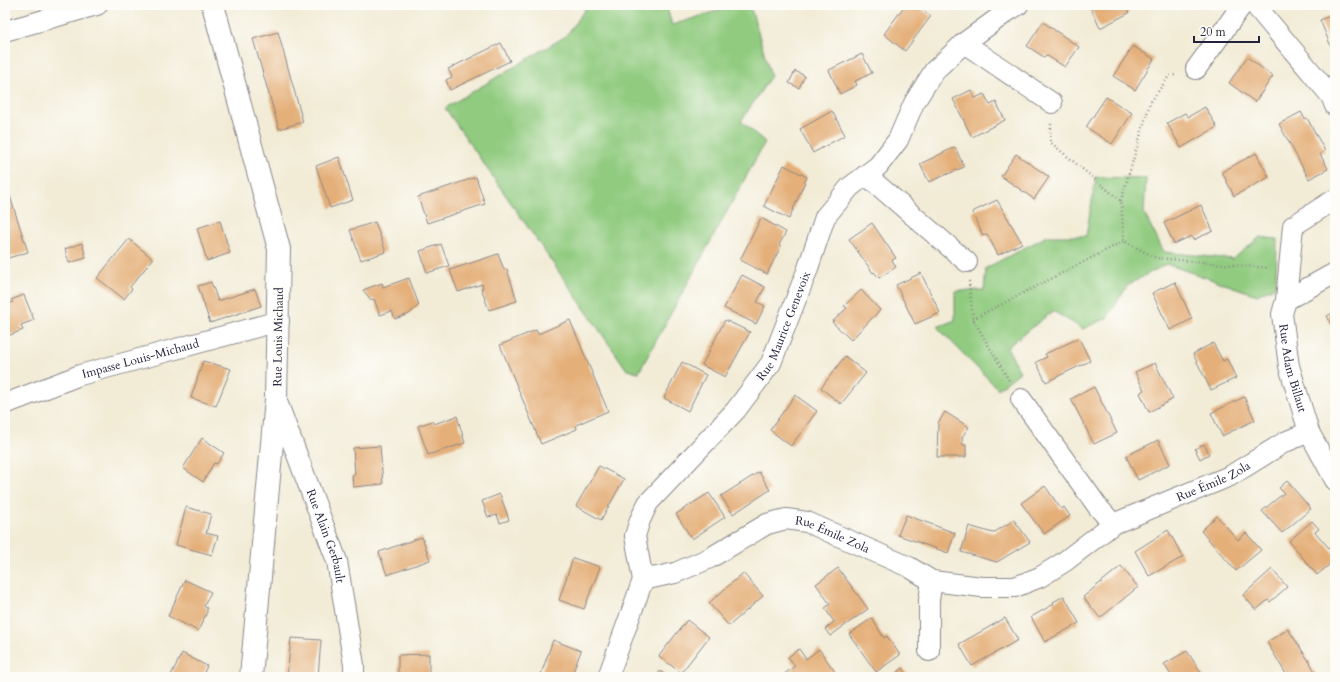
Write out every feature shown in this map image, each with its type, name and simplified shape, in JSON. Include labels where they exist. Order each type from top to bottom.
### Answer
[{"type":"street","points":[[5,31],[97,5]]},
{"type":"street","name":"Rue Louis Michaud","points":[[213,5],[279,249],[276,399],[251,677]]},
{"type":"street","name":"Rue Maurice Genevoix","points":[[643,580],[635,536],[640,520],[648,503],[736,410],[771,363],[807,271],[825,217],[850,187],[878,166],[898,140],[914,103],[934,71],[964,44],[1018,5]]},
{"type":"street","points":[[1196,69],[1242,5]]},
{"type":"street","points":[[1255,5],[1331,96],[1335,106]]},
{"type":"street","points":[[964,44],[1052,103]]},
{"type":"street","points":[[866,175],[967,262]]},
{"type":"street","name":"Rue Adam Billaut","points":[[1335,199],[1293,226],[1286,300],[1282,314],[1289,366],[1309,432],[1335,480]]},
{"type":"street","points":[[1286,300],[1335,273]]},
{"type":"street","name":"Impasse Louis-Michaud","points":[[5,404],[80,375],[278,321]]},
{"type":"street","name":"Rue Alain Gerbault","points":[[276,399],[337,561],[354,665],[354,677]]},
{"type":"street","points":[[1021,399],[1094,502],[1113,524]]},
{"type":"street","name":"Rue Émile Zola","points":[[643,580],[675,574],[710,558],[767,524],[786,519],[807,522],[909,567],[932,581],[982,587],[1015,587],[1040,577],[1064,562],[1113,524],[1230,476],[1285,442],[1309,432]]},
{"type":"street","points":[[608,677],[643,580]]},
{"type":"street","points":[[929,651],[929,600],[932,581]]},
{"type":"path","points":[[1124,242],[1121,201],[1150,103],[1169,76],[1196,69]]},
{"type":"path","points":[[1052,103],[1050,142],[1121,201]]},
{"type":"path","points":[[1124,242],[1156,258],[1289,270]]},
{"type":"path","points":[[973,319],[1124,242]]},
{"type":"path","points":[[967,262],[973,319],[1021,399]]},
{"type":"green space","points":[[588,5],[666,5],[672,25],[736,5],[750,5],[771,76],[741,121],[765,142],[639,372],[627,370],[445,108],[566,36]]},
{"type":"green space","points":[[1096,177],[1146,178],[1144,213],[1164,252],[1233,259],[1260,237],[1277,239],[1276,286],[1257,295],[1166,264],[1128,285],[1107,318],[1083,329],[1053,311],[1007,347],[1020,372],[998,389],[937,327],[955,320],[955,291],[984,290],[986,268],[1047,236],[1086,236]]},
{"type":"building","points":[[905,5],[916,5],[931,16],[905,51],[884,34]]},
{"type":"building","points":[[1089,5],[1125,5],[1129,13],[1100,28]]},
{"type":"building","points":[[1335,14],[1335,48],[1332,49],[1320,20]]},
{"type":"building","points":[[1043,22],[1079,47],[1065,67],[1046,55],[1044,57],[1027,46]]},
{"type":"building","points":[[278,32],[303,122],[279,129],[253,39]]},
{"type":"building","points":[[501,43],[510,61],[450,90],[446,80],[452,77],[448,69]]},
{"type":"building","points":[[1133,46],[1154,59],[1135,90],[1113,76]]},
{"type":"building","points":[[862,54],[872,73],[855,81],[857,85],[840,94],[829,70]]},
{"type":"building","points":[[1247,57],[1273,76],[1255,102],[1229,83]]},
{"type":"building","points":[[795,71],[805,76],[799,88],[789,83]]},
{"type":"building","points":[[971,90],[975,98],[984,94],[990,105],[996,102],[1005,120],[972,137],[953,99]]},
{"type":"building","points":[[1106,97],[1132,113],[1112,144],[1086,127]]},
{"type":"building","points":[[1205,107],[1217,127],[1181,148],[1167,123],[1185,113],[1188,117]]},
{"type":"building","points":[[832,111],[845,135],[813,153],[800,129]]},
{"type":"building","points":[[1301,112],[1305,119],[1307,118],[1325,151],[1320,154],[1328,169],[1309,179],[1279,124]]},
{"type":"building","points":[[955,147],[964,167],[929,182],[920,164]]},
{"type":"building","points":[[1256,153],[1269,177],[1234,196],[1222,172]]},
{"type":"building","points":[[1016,154],[1049,177],[1034,199],[1001,176]]},
{"type":"building","points":[[339,157],[353,200],[330,208],[316,166]]},
{"type":"building","points":[[784,165],[807,177],[789,219],[764,206]]},
{"type":"building","points":[[476,177],[485,204],[427,223],[418,197]]},
{"type":"building","points":[[5,181],[28,252],[5,259]]},
{"type":"building","points":[[997,200],[1022,243],[998,255],[987,234],[983,236],[972,212]]},
{"type":"building","points":[[1201,205],[1213,231],[1193,240],[1191,236],[1174,244],[1164,223]]},
{"type":"building","points":[[761,218],[786,232],[779,245],[781,246],[767,274],[740,260]]},
{"type":"building","points":[[220,221],[230,253],[207,261],[197,228]]},
{"type":"building","points":[[375,222],[386,252],[361,260],[350,230]]},
{"type":"building","points":[[872,223],[896,258],[892,260],[896,267],[879,278],[874,272],[873,273],[849,239]]},
{"type":"building","points":[[129,239],[153,259],[130,287],[132,289],[124,299],[97,278]]},
{"type":"building","points":[[82,243],[86,258],[69,263],[65,249]]},
{"type":"building","points":[[441,244],[449,266],[427,273],[420,251]]},
{"type":"building","points":[[498,254],[504,270],[507,269],[517,301],[489,310],[481,288],[483,288],[482,284],[458,292],[450,270]]},
{"type":"building","points":[[921,273],[940,313],[915,324],[896,285]]},
{"type":"building","points":[[742,275],[765,287],[757,302],[765,306],[756,324],[724,308]]},
{"type":"building","points":[[409,278],[419,305],[409,314],[395,319],[392,311],[380,315],[374,299],[371,300],[363,290],[382,283],[383,287]]},
{"type":"building","points":[[211,282],[218,301],[255,289],[261,306],[210,323],[198,286]]},
{"type":"building","points":[[1175,282],[1192,319],[1170,330],[1152,293]]},
{"type":"building","points":[[861,290],[880,310],[851,340],[832,322],[847,308],[844,306]]},
{"type":"building","points":[[24,295],[34,320],[21,325],[23,330],[5,337],[5,305],[13,302],[11,300]]},
{"type":"building","points":[[1335,312],[1335,333],[1327,316]]},
{"type":"building","points":[[570,320],[608,411],[576,425],[577,429],[541,444],[500,345],[536,330],[538,334]]},
{"type":"building","points":[[725,320],[750,332],[725,377],[702,365]]},
{"type":"building","points":[[1079,338],[1090,361],[1046,382],[1036,362],[1047,357],[1045,354]]},
{"type":"building","points":[[1213,343],[1223,361],[1227,359],[1236,378],[1211,390],[1193,354]]},
{"type":"building","points":[[845,356],[866,373],[841,404],[821,388]]},
{"type":"building","points":[[203,361],[231,369],[216,406],[191,398]]},
{"type":"building","points":[[682,362],[706,375],[688,411],[664,398]]},
{"type":"building","points":[[1155,363],[1173,399],[1149,412],[1140,393],[1144,390],[1135,372]]},
{"type":"building","points":[[1094,387],[1117,433],[1094,444],[1071,399]]},
{"type":"building","points":[[795,395],[817,411],[791,446],[770,430]]},
{"type":"building","points":[[1244,397],[1255,420],[1222,436],[1211,413]]},
{"type":"building","points":[[945,412],[969,427],[962,437],[963,445],[966,445],[966,457],[937,457],[938,423]]},
{"type":"building","points":[[457,416],[465,443],[428,455],[418,426],[432,421],[434,424]]},
{"type":"building","points":[[202,438],[224,453],[217,464],[214,463],[203,482],[183,468]]},
{"type":"building","points":[[1158,440],[1170,464],[1138,480],[1126,456]]},
{"type":"building","points":[[1204,444],[1209,454],[1200,459],[1195,449]]},
{"type":"building","points":[[380,446],[383,484],[353,487],[352,475],[355,474],[353,448]]},
{"type":"building","points":[[599,466],[624,479],[601,520],[576,506]]},
{"type":"building","points":[[759,472],[770,490],[733,514],[721,496]]},
{"type":"building","points":[[1287,481],[1311,509],[1282,533],[1262,511],[1284,493],[1279,488]]},
{"type":"building","points":[[1045,486],[1061,509],[1064,507],[1070,516],[1044,534],[1021,503]]},
{"type":"building","points":[[709,493],[725,517],[692,539],[676,514]]},
{"type":"building","points":[[500,494],[509,520],[500,523],[497,515],[488,517],[482,501]]},
{"type":"building","points":[[186,507],[211,514],[206,533],[218,536],[212,555],[176,545]]},
{"type":"building","points":[[906,515],[955,533],[948,553],[898,535]]},
{"type":"building","points":[[1217,516],[1238,540],[1246,533],[1261,550],[1236,571],[1201,531]]},
{"type":"building","points":[[1014,520],[1030,542],[997,562],[961,552],[969,526],[993,533]]},
{"type":"building","points":[[1312,521],[1319,529],[1315,532],[1335,555],[1335,560],[1317,575],[1289,541]]},
{"type":"building","points":[[1168,530],[1183,557],[1149,576],[1135,551]]},
{"type":"building","points":[[422,537],[430,560],[387,575],[379,552]]},
{"type":"building","points":[[573,558],[600,567],[584,609],[559,600]]},
{"type":"building","points":[[1121,566],[1138,587],[1100,618],[1083,597]]},
{"type":"building","points":[[838,568],[868,609],[830,636],[825,629],[834,622],[825,608],[830,604],[816,584]]},
{"type":"building","points":[[1272,569],[1287,587],[1270,602],[1268,600],[1256,610],[1243,595]]},
{"type":"building","points":[[743,573],[763,596],[729,626],[709,603]]},
{"type":"building","points":[[185,580],[211,592],[204,606],[207,608],[207,612],[198,631],[168,616]]},
{"type":"building","points":[[1064,596],[1079,623],[1045,642],[1031,617],[1054,604],[1053,602]]},
{"type":"building","points":[[872,618],[884,638],[887,636],[900,655],[876,672],[849,634]]},
{"type":"building","points":[[1005,618],[1018,640],[972,666],[959,644]]},
{"type":"building","points":[[687,620],[709,637],[681,673],[659,656]]},
{"type":"building","points":[[1288,629],[1318,677],[1283,676],[1286,674],[1267,642]]},
{"type":"building","points":[[291,638],[321,640],[318,677],[287,677]]},
{"type":"building","points":[[553,640],[581,651],[571,677],[540,677]]},
{"type":"building","points":[[799,649],[806,659],[819,649],[835,672],[828,677],[784,677],[783,675],[795,666],[788,657]]},
{"type":"building","points":[[1187,651],[1204,677],[1172,677],[1164,664]]},
{"type":"building","points":[[182,653],[207,666],[202,677],[170,677]]},
{"type":"building","points":[[429,654],[429,677],[398,677],[398,655]]},
{"type":"building","points":[[903,668],[909,677],[890,677]]},
{"type":"building","points":[[660,671],[668,677],[656,677]]}]
